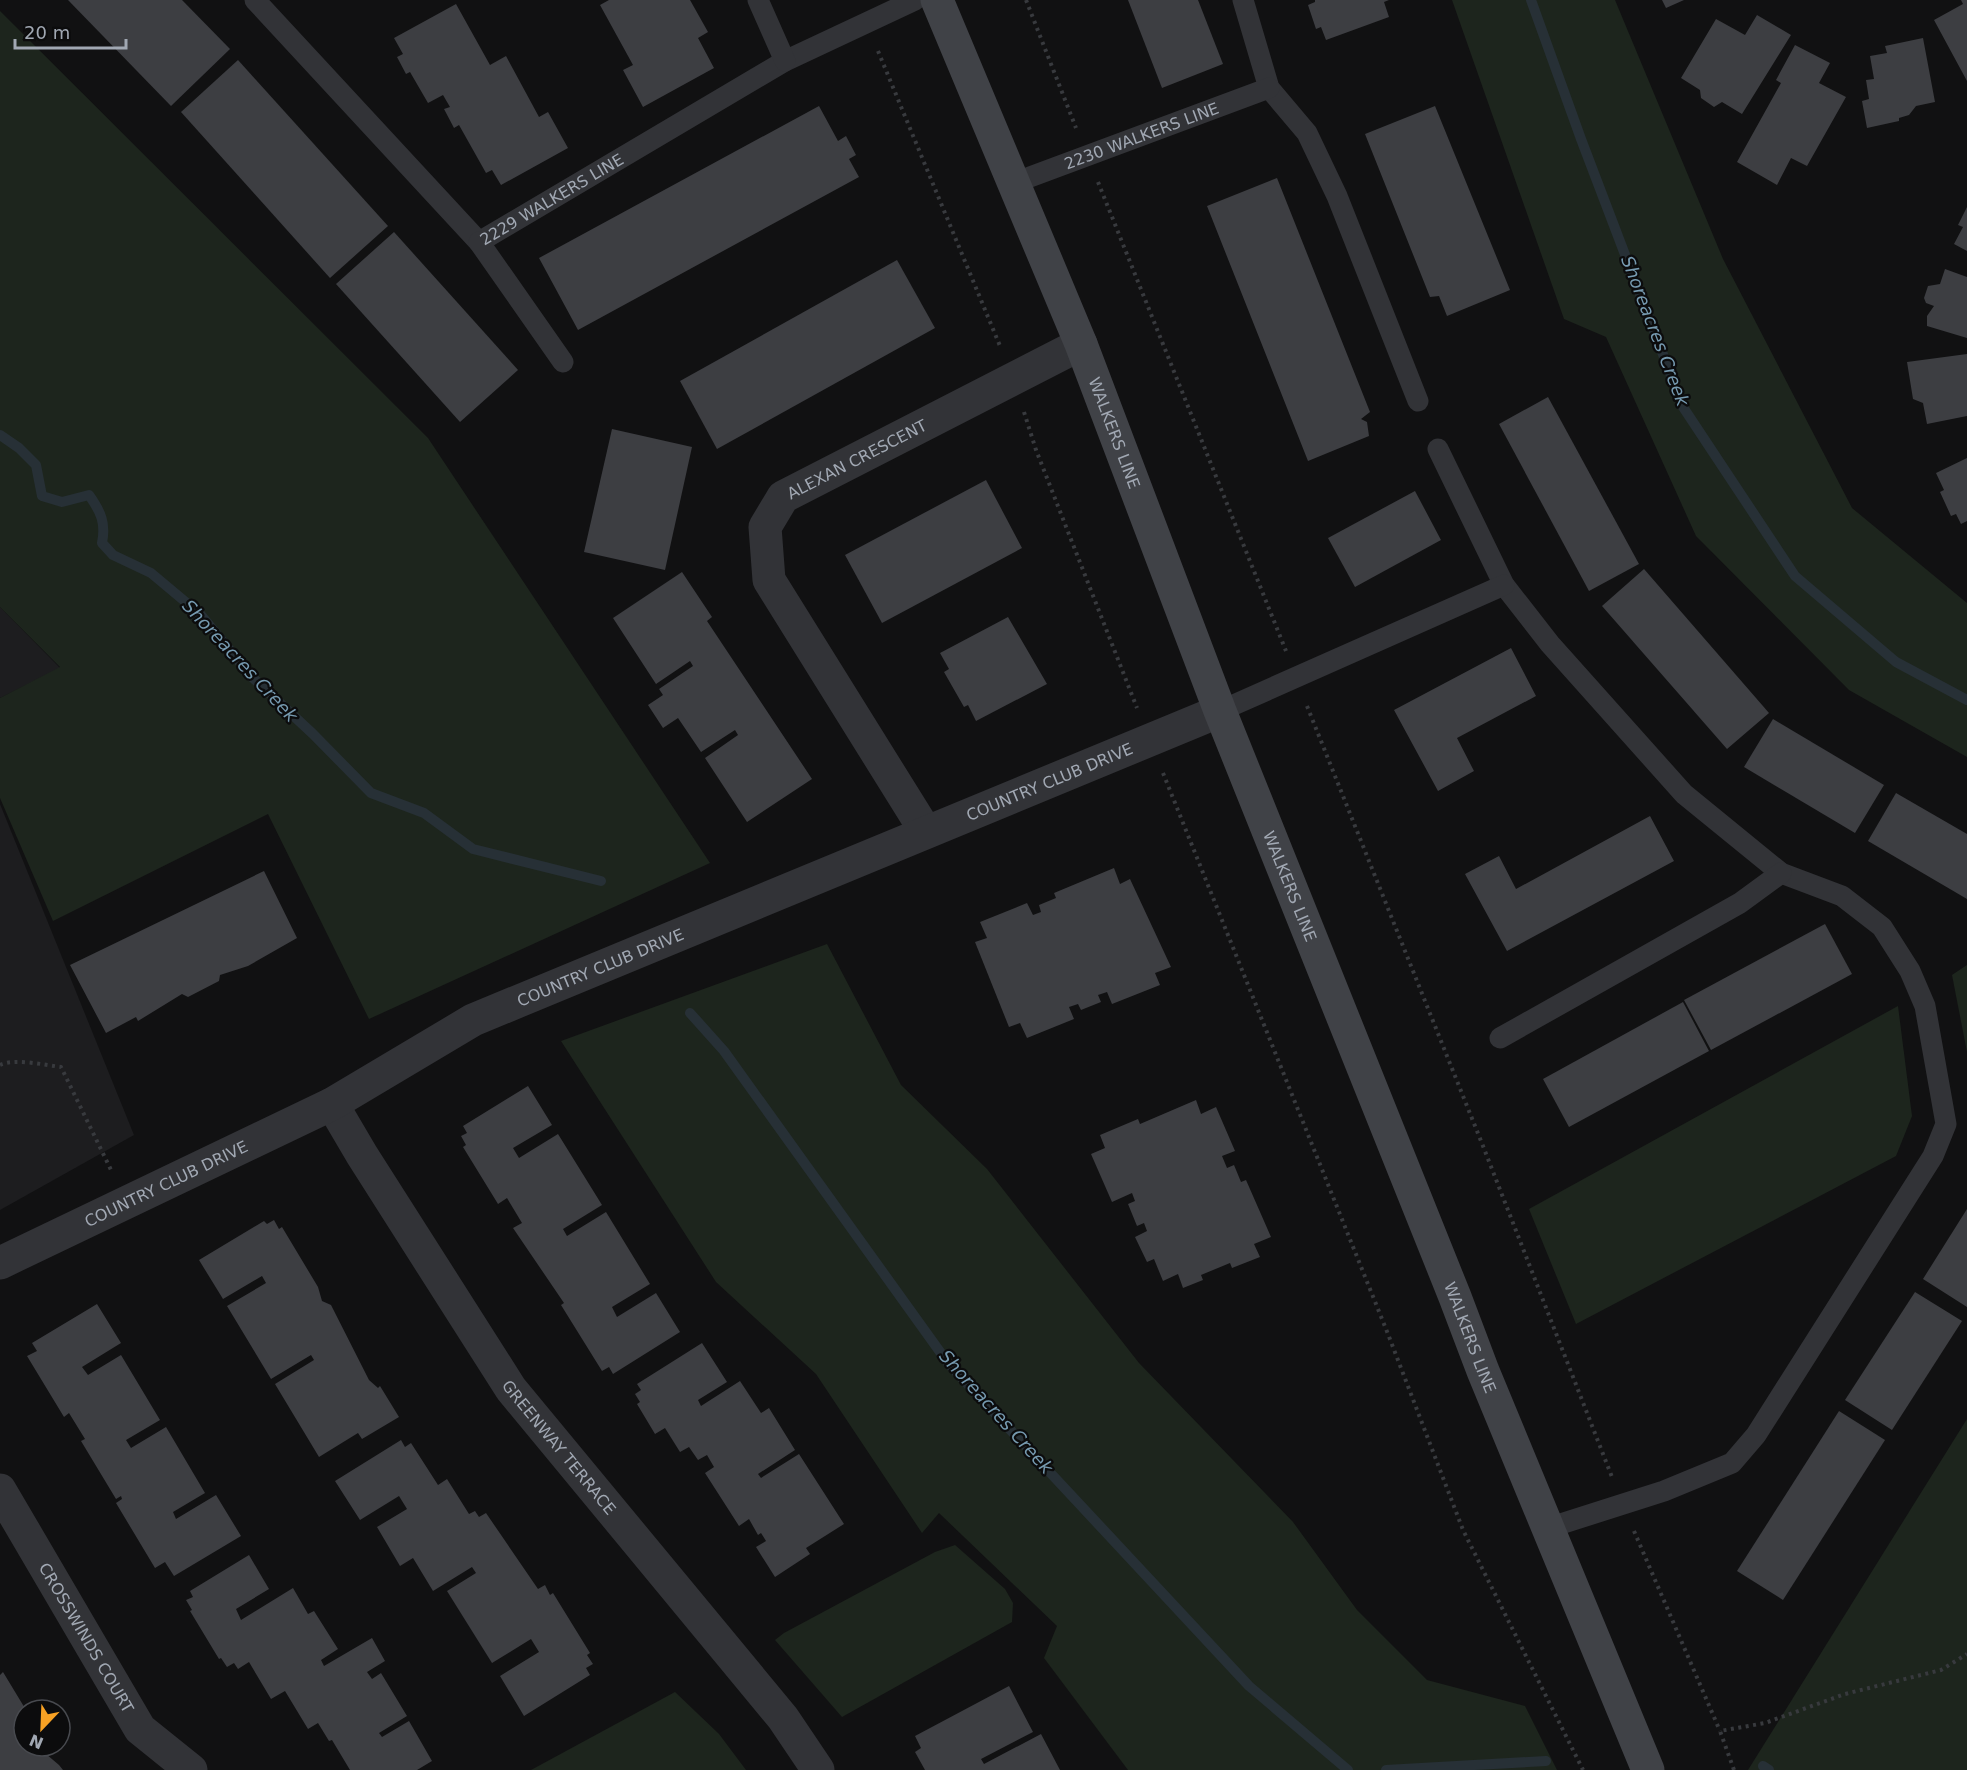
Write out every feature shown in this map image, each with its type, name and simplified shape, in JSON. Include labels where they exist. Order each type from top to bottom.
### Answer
[{"type":"main road","name":"WALKERS LINE","points":[[938,0],[1081,344],[1220,711],[1483,1371],[1648,1770]]},
{"type":"street","name":"ALEXAN CRESCENT","points":[[926,832],[769,580],[765,527],[783,497],[1081,344]]},
{"type":"street","name":"COUNTRY CLUB DRIVE","points":[[0,1263],[332,1104],[473,1020],[1220,711]]},
{"type":"street","name":"GREENWAY TERRACE","points":[[332,1104],[511,1389],[783,1718],[818,1770]]},
{"type":"street","name":"CROSSWINDS COURT","points":[[0,1490],[140,1729],[191,1770]]},
{"type":"lane","name":"2229 WALKERS LINE","points":[[255,0],[479,242],[785,62],[915,0]]},
{"type":"lane","points":[[758,0],[785,62]]},
{"type":"lane","points":[[1243,0],[1269,88],[1307,133],[1312,143],[1337,196],[1418,401]]},
{"type":"lane","name":"2230 WALKERS LINE","points":[[1014,183],[1269,88]]},
{"type":"lane","points":[[479,242],[563,362]]},
{"type":"lane","points":[[1438,449],[1504,585],[1550,644],[1684,794],[1781,873],[1842,896],[1882,927],[1910,971],[1925,1006],[1946,1124],[1933,1156],[1756,1435],[1731,1462],[1664,1491],[1548,1528]]},
{"type":"lane","points":[[1220,711],[1504,585]]},
{"type":"lane","points":[[1500,1038],[1740,903],[1781,873]]},
{"type":"path","points":[[1026,0],[1483,1146],[1623,1504],[1720,1731],[1734,1770]]},
{"type":"path","points":[[867,23],[1013,379],[1036,450],[1388,1334],[1463,1530],[1583,1770]]},
{"type":"path","points":[[0,1065],[5,1062],[61,1067],[127,1203]]},
{"type":"path","points":[[1720,1731],[1765,1723],[1845,1694],[1941,1670],[1967,1654]]},
{"type":"shaded area","points":[[1452,0],[1615,0],[1723,259],[1852,508],[1967,603],[1967,757],[1849,690],[1696,536],[1606,337],[1564,319]]},
{"type":"shaded area","points":[[0,11],[428,438],[710,863],[369,1019],[268,814],[53,921],[0,798],[0,698],[60,667],[0,607]]},
{"type":"shaded area","points":[[0,607],[60,668],[0,698]]},
{"type":"shaded area","points":[[0,804],[134,1135],[0,1210]]},
{"type":"shaded area","points":[[827,944],[901,1085],[987,1169],[1139,1363],[1293,1522],[1357,1610],[1427,1680],[1525,1706],[1557,1770],[1128,1770],[1044,1658],[1057,1626],[939,1513],[922,1533],[816,1374],[716,1282],[561,1041]]},
{"type":"shaded area","points":[[1967,965],[1967,1052],[1952,975]]},
{"type":"shaded area","points":[[1898,1006],[1912,1116],[1896,1156],[1576,1324],[1529,1209]]},
{"type":"shaded area","points":[[1967,1419],[1967,1770],[1748,1770]]},
{"type":"shaded area","points":[[955,1545],[1005,1589],[1013,1603],[1012,1622],[842,1717],[775,1640],[935,1552]]},
{"type":"shaded area","points":[[675,1692],[719,1734],[746,1770],[531,1770]]},
{"type":"building","points":[[68,0],[182,0],[230,49],[171,106]]},
{"type":"building","points":[[609,0],[690,0],[708,32],[698,38],[714,68],[643,107],[623,70],[633,65],[600,5]]},
{"type":"building","points":[[1128,0],[1198,0],[1223,64],[1162,88]]},
{"type":"building","points":[[1315,0],[1389,0],[1384,2],[1389,17],[1326,40],[1321,27],[1316,29],[1308,5]]},
{"type":"building","points":[[1662,0],[1684,0],[1666,8]]},
{"type":"building","points":[[1961,0],[1967,0],[1967,81],[1934,20],[1963,4]]},
{"type":"building","points":[[456,4],[490,65],[506,56],[539,117],[548,112],[568,148],[501,185],[492,170],[486,173],[459,125],[454,128],[444,109],[450,107],[443,95],[428,103],[410,72],[406,74],[397,57],[403,54],[394,38]]},
{"type":"building","points":[[1757,15],[1791,35],[1742,114],[1722,102],[1714,107],[1701,98],[1700,90],[1681,78],[1716,19],[1745,35]]},
{"type":"building","points":[[1923,38],[1935,102],[1916,106],[1909,115],[1899,118],[1899,121],[1867,128],[1862,101],[1869,99],[1866,80],[1874,79],[1870,56],[1887,53],[1885,46]]},
{"type":"building","points":[[1795,45],[1830,63],[1819,83],[1846,97],[1807,166],[1791,158],[1777,185],[1737,162],[1781,83],[1776,80]]},
{"type":"building","points":[[238,60],[388,226],[330,278],[181,112]]},
{"type":"building","points":[[819,106],[838,141],[846,136],[856,155],[849,159],[859,177],[578,330],[539,258]]},
{"type":"building","points":[[1435,106],[1510,290],[1447,316],[1439,296],[1430,297],[1365,134]]},
{"type":"building","points":[[1277,178],[1370,412],[1361,419],[1367,422],[1369,436],[1308,461],[1207,206]]},
{"type":"building","points":[[1967,207],[1967,251],[1954,244],[1963,227],[1958,225]]},
{"type":"building","points":[[394,232],[518,370],[460,422],[336,284]]},
{"type":"building","points":[[897,260],[935,328],[717,449],[680,381]]},
{"type":"building","points":[[1945,269],[1967,277],[1967,338],[1927,326],[1927,316],[1934,306],[1926,303],[1924,298],[1928,286],[1940,284]]},
{"type":"building","points":[[1967,354],[1967,416],[1927,424],[1923,403],[1913,399],[1907,362]]},
{"type":"building","points":[[1548,397],[1639,564],[1589,591],[1499,424]]},
{"type":"building","points":[[612,429],[692,447],[665,570],[584,552]]},
{"type":"building","points":[[1967,458],[1967,521],[1961,524],[1956,514],[1951,516],[1940,492],[1944,490],[1936,473]]},
{"type":"building","points":[[986,480],[1022,548],[882,623],[845,555]]},
{"type":"building","points":[[1415,491],[1441,540],[1355,587],[1328,538]]},
{"type":"building","points":[[1644,569],[1769,713],[1727,749],[1602,606]]},
{"type":"building","points":[[682,572],[712,617],[707,621],[812,779],[747,822],[705,758],[738,735],[735,730],[701,752],[678,718],[663,728],[648,705],[663,695],[659,689],[693,666],[690,661],[656,684],[613,618]]},
{"type":"building","points":[[1008,617],[1047,684],[976,721],[968,705],[964,707],[944,672],[949,669],[940,653]]},
{"type":"building","points":[[1511,648],[1536,696],[1457,738],[1474,771],[1438,791],[1394,710]]},
{"type":"building","points":[[1773,719],[1884,785],[1855,833],[1744,767]]},
{"type":"building","points":[[1896,793],[1967,834],[1967,899],[1868,841]]},
{"type":"building","points":[[1650,816],[1674,861],[1507,951],[1465,874],[1499,856],[1516,889]]},
{"type":"building","points":[[1114,868],[1120,884],[1130,879],[1171,967],[1155,973],[1160,985],[1112,1004],[1107,992],[1098,995],[1101,1002],[1081,1010],[1078,1004],[1069,1007],[1074,1019],[1027,1038],[1020,1023],[1009,1027],[975,942],[987,938],[980,922],[1027,903],[1033,915],[1041,912],[1039,905],[1056,898],[1054,893]]},
{"type":"building","points":[[264,871],[297,938],[248,966],[220,975],[219,981],[188,997],[182,994],[138,1021],[136,1017],[106,1033],[70,965]]},
{"type":"building","points":[[1825,924],[1852,974],[1711,1050],[1684,1000]]},
{"type":"building","points":[[1683,1002],[1709,1051],[1569,1127],[1543,1079]]},
{"type":"building","points":[[528,1086],[552,1125],[513,1148],[519,1158],[558,1134],[602,1205],[563,1229],[567,1236],[606,1212],[650,1284],[612,1307],[617,1317],[656,1293],[680,1332],[613,1374],[609,1367],[602,1371],[561,1305],[564,1303],[513,1228],[522,1223],[507,1198],[498,1204],[463,1147],[466,1145],[461,1136],[467,1133],[463,1126]]},
{"type":"building","points":[[1196,1100],[1201,1114],[1216,1107],[1235,1151],[1222,1156],[1227,1168],[1234,1165],[1241,1182],[1246,1180],[1271,1237],[1254,1244],[1260,1257],[1232,1268],[1230,1263],[1201,1275],[1203,1280],[1183,1288],[1178,1274],[1163,1281],[1154,1259],[1147,1262],[1135,1237],[1147,1231],[1144,1223],[1137,1226],[1128,1204],[1135,1201],[1132,1193],[1112,1202],[1091,1154],[1105,1148],[1100,1135],[1138,1119],[1140,1124]]},
{"type":"building","points":[[1967,1209],[1967,1307],[1923,1279]]},
{"type":"building","points":[[274,1220],[279,1229],[282,1227],[318,1287],[322,1301],[331,1305],[369,1380],[378,1388],[380,1386],[399,1417],[362,1439],[358,1433],[319,1457],[275,1384],[314,1360],[311,1355],[271,1379],[227,1306],[266,1283],[262,1276],[223,1299],[199,1260],[264,1221],[267,1224]]},
{"type":"building","points":[[1915,1292],[1962,1321],[1892,1430],[1845,1400]]},
{"type":"building","points":[[97,1304],[121,1343],[82,1367],[88,1375],[121,1355],[160,1420],[126,1440],[131,1448],[166,1427],[205,1493],[173,1512],[176,1519],[216,1495],[241,1536],[174,1576],[165,1562],[155,1568],[116,1503],[122,1499],[121,1496],[116,1499],[81,1441],[85,1439],[69,1413],[64,1417],[27,1356],[37,1351],[32,1343]]},
{"type":"building","points":[[702,1343],[727,1382],[698,1400],[701,1406],[740,1381],[761,1413],[769,1408],[795,1450],[758,1474],[761,1478],[799,1454],[844,1524],[806,1548],[810,1554],[775,1577],[756,1547],[766,1541],[761,1533],[758,1535],[749,1519],[739,1526],[705,1473],[714,1467],[707,1455],[698,1460],[689,1447],[680,1452],[665,1428],[655,1434],[637,1404],[640,1402],[635,1394],[641,1390],[637,1384]]},
{"type":"building","points":[[1839,1411],[1885,1440],[1783,1600],[1737,1571]]},
{"type":"building","points":[[401,1440],[405,1447],[411,1443],[438,1485],[447,1479],[469,1514],[475,1511],[479,1517],[486,1513],[538,1589],[545,1585],[550,1595],[553,1593],[590,1653],[587,1655],[593,1664],[586,1668],[590,1675],[524,1716],[500,1676],[539,1652],[531,1639],[492,1663],[447,1591],[476,1573],[472,1567],[433,1591],[413,1558],[400,1566],[377,1527],[407,1509],[399,1496],[360,1520],[335,1481]]},
{"type":"building","points":[[249,1555],[269,1589],[236,1609],[241,1620],[293,1588],[308,1614],[314,1611],[338,1649],[321,1660],[324,1666],[372,1638],[385,1661],[367,1672],[372,1679],[381,1673],[407,1716],[379,1733],[382,1737],[409,1721],[432,1761],[417,1770],[350,1770],[332,1740],[329,1741],[318,1723],[308,1729],[285,1691],[271,1699],[249,1662],[238,1669],[234,1663],[227,1667],[221,1658],[219,1659],[190,1611],[192,1610],[186,1600],[193,1597],[190,1591]]},
{"type":"building","points":[[3,1672],[19,1698],[12,1698],[12,1758],[51,1758],[63,1770],[0,1770],[0,1675]]},
{"type":"building","points":[[1009,1686],[1033,1732],[981,1759],[984,1764],[1041,1734],[1060,1770],[925,1770],[915,1752],[921,1748],[915,1736]]},
{"type":"waterway","name":"Shoreacres Creek","points":[[1531,0],[1683,407],[1795,576],[1896,662],[1967,700]]},
{"type":"waterway","name":"Shoreacres Creek","points":[[0,435],[19,448],[36,465],[42,496],[62,502],[89,495],[101,518],[102,543],[113,555],[151,573],[200,614],[252,677],[371,793],[424,813],[473,849],[601,881]]},
{"type":"waterway","name":"Shoreacres Creek","points":[[690,1013],[724,1051],[948,1363],[1249,1686],[1348,1770]]},
{"type":"waterway","name":"Shoreacres Creek","points":[[1386,1770],[1546,1761]]},
{"type":"waterway","name":"Shoreacres Creek","points":[[1763,1766],[1769,1770]]}]
